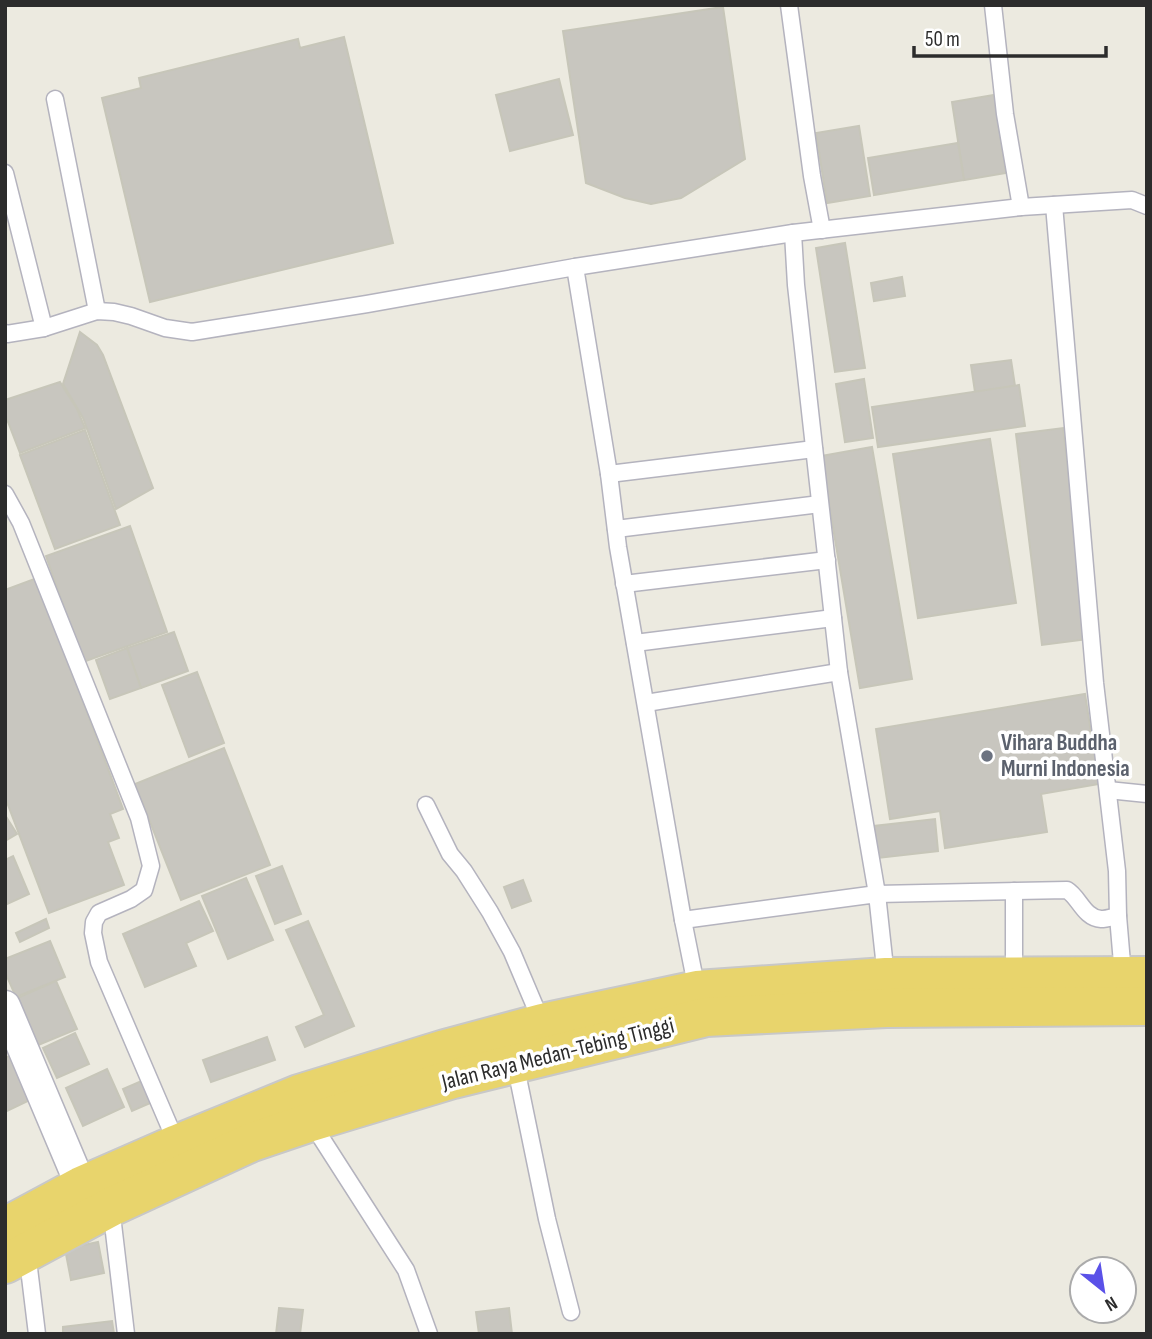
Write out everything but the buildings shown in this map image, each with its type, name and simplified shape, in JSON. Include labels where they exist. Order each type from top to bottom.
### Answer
[{"type":"highway","name":"Jalan Raya Medan-Tebing Tinggi","points":[[96,1197],[177,1144],[299,1094],[445,1049],[542,1023],[697,990],[886,977],[1135,976]]},
{"type":"highway","name":"Jalan Raya Medan-Tebing Tinggi","points":[[10,1238],[96,1197],[311,1122],[453,1079],[706,1017],[886,1008],[1147,1006]]},
{"type":"street","points":[[5,1006],[96,1197]]},
{"type":"lane","points":[[789,5],[822,230]]},
{"type":"lane","points":[[993,5],[1005,114],[1021,207]]},
{"type":"lane","points":[[55,99],[97,311]]},
{"type":"lane","points":[[5,173],[44,328]]},
{"type":"lane","points":[[5,333],[44,328],[97,311],[114,312],[165,328],[192,332],[793,233],[1021,207],[1132,200],[1147,206]]},
{"type":"lane","points":[[1054,205],[1096,684],[1118,871],[1118,916],[1135,976]]},
{"type":"lane","points":[[793,233],[796,285],[839,672],[877,894],[886,977]]},
{"type":"lane","points":[[575,267],[624,584],[697,990]]},
{"type":"lane","points":[[609,474],[814,449]]},
{"type":"lane","points":[[5,494],[20,523],[139,818],[148,849],[151,866],[144,890],[99,913],[94,922],[93,933],[99,962],[177,1144]]},
{"type":"lane","points":[[616,528],[820,504]]},
{"type":"lane","points":[[624,584],[827,560]]},
{"type":"lane","points":[[635,643],[833,618]]},
{"type":"lane","points":[[646,703],[839,672]]},
{"type":"lane","points":[[1108,790],[1147,793]]},
{"type":"lane","points":[[426,805],[450,854],[490,912],[512,952],[542,1023]]},
{"type":"lane","points":[[683,919],[877,894],[1067,890],[1093,917],[1100,919],[1118,916]]},
{"type":"lane","points":[[1014,891],[1014,976]]},
{"type":"lane","points":[[515,1063],[547,1219],[571,1312]]},
{"type":"lane","points":[[311,1122],[406,1270],[429,1334]]},
{"type":"lane","points":[[96,1197],[126,1334]]},
{"type":"lane","points":[[10,1238],[37,1334]]},
{"type":"place","name":"Vihara Buddha Murni Indonesia","points":[[987,756]]}]
